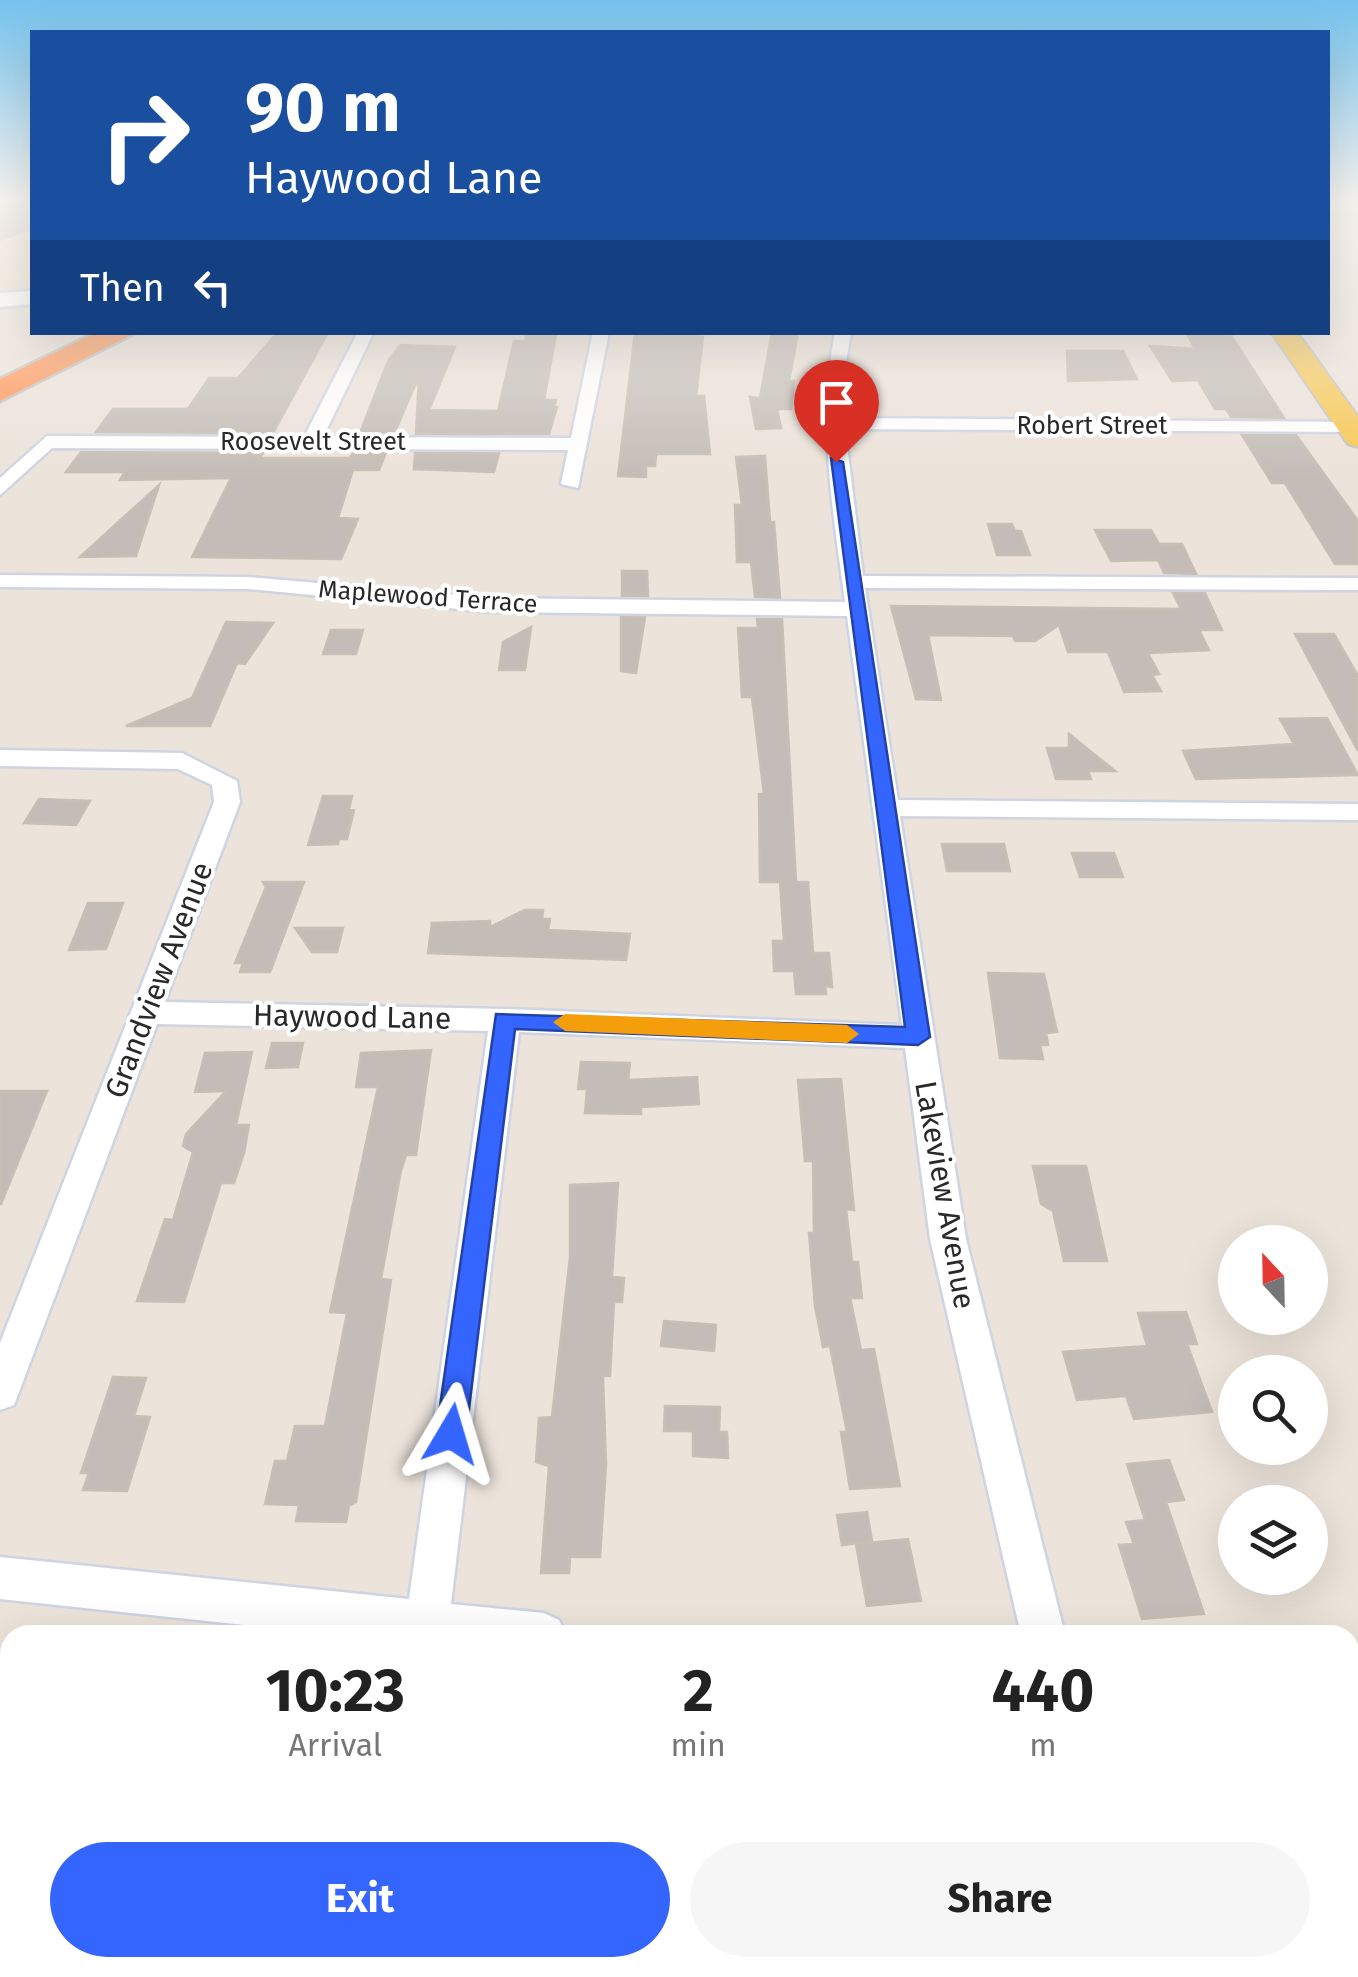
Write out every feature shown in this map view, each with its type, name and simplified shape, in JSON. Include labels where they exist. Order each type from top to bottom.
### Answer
[{"type":"highway","points":[[0,371],[76,335]]},
{"type":"highway","points":[[0,391],[116,335]]},
{"type":"main road","points":[[0,300],[30,298]]},
{"type":"main road","points":[[1286,335],[1354,432]]},
{"type":"street","points":[[312,440],[364,335]]},
{"type":"street","points":[[571,484],[600,335]]},
{"type":"street","name":"Lakeview Avenue","points":[[842,335],[836,361],[834,424],[948,1239],[1040,1625]]},
{"type":"street","name":"Robert Street","points":[[834,424],[1354,432]]},
{"type":"street","name":"Roosevelt Street","points":[[0,489],[47,442],[578,444]]},
{"type":"street","name":"Maplewood Terrace","points":[[0,581],[286,585],[491,605],[1358,584]]},
{"type":"street","name":"Grandview Avenue","points":[[0,758],[182,762],[224,781],[227,802],[0,1392]]},
{"type":"street","points":[[886,808],[1358,812]]},
{"type":"street","name":"Haywood Lane","points":[[146,1013],[504,1020],[918,1037]]},
{"type":"street","points":[[426,1622],[504,1020]]},
{"type":"street","points":[[0,1578],[453,1625]]},
{"type":"building","points":[[275,335],[326,336],[273,433],[96,432],[113,409],[188,409],[209,378],[238,378]]},
{"type":"building","points":[[526,335],[556,335],[544,400],[556,400],[549,434],[416,434],[419,376],[394,434],[360,433],[388,361],[400,345],[455,347],[429,410],[498,411],[514,341],[525,341]]},
{"type":"building","points":[[635,335],[703,337],[696,396],[704,396],[710,454],[656,454],[655,466],[646,466],[646,477],[618,476]]},
{"type":"building","points":[[771,335],[797,335],[789,381],[794,381],[791,409],[777,409],[781,428],[756,429],[750,397],[760,398]]},
{"type":"building","points":[[1188,335],[1231,335],[1284,418],[1231,417],[1226,409],[1215,409],[1198,380],[1172,381],[1150,346],[1195,349]]},
{"type":"building","points":[[1067,351],[1123,351],[1137,379],[1068,381]]},
{"type":"building","points":[[1242,435],[1296,435],[1358,521],[1358,564],[1335,564],[1285,483],[1272,483]]},
{"type":"building","points":[[81,452],[263,453],[260,458],[350,458],[353,453],[386,453],[379,470],[353,470],[338,518],[358,519],[341,559],[192,557],[231,478],[120,480],[125,472],[66,472]]},
{"type":"building","points":[[415,453],[499,453],[494,472],[414,469]]},
{"type":"building","points":[[765,456],[780,598],[755,597],[751,562],[737,562],[735,505],[742,505],[736,457]]},
{"type":"building","points":[[159,485],[136,556],[80,557]]},
{"type":"building","points":[[988,524],[1012,524],[1015,531],[1021,531],[1030,555],[997,555]]},
{"type":"building","points":[[1095,530],[1151,530],[1159,544],[1182,544],[1196,574],[1164,573],[1158,560],[1111,561]]},
{"type":"building","points":[[622,571],[647,571],[648,596],[622,596]]},
{"type":"building","points":[[1173,593],[1205,593],[1222,630],[1199,630],[1209,650],[1148,653],[1159,674],[1152,675],[1161,691],[1124,692],[1108,652],[1068,652],[1059,625],[1035,641],[1015,641],[1013,636],[928,635],[941,700],[916,699],[891,606],[1181,609]]},
{"type":"building","points":[[621,617],[645,617],[636,673],[621,671]]},
{"type":"building","points":[[757,619],[782,619],[796,882],[808,882],[813,953],[829,953],[832,987],[825,986],[826,994],[796,994],[794,971],[774,971],[773,941],[784,941],[780,882],[760,882],[759,794],[764,794],[752,697],[742,697],[738,628],[758,628]]},
{"type":"building","points":[[226,622],[273,623],[245,664],[237,663],[210,726],[126,726],[192,698]]},
{"type":"building","points":[[531,627],[525,670],[499,670],[503,642]]},
{"type":"building","points":[[331,630],[363,630],[356,654],[323,654]]},
{"type":"building","points":[[1295,634],[1334,634],[1358,676],[1358,751]]},
{"type":"building","points":[[1327,718],[1358,775],[1196,779],[1183,751],[1294,744],[1280,719]]},
{"type":"building","points":[[1069,734],[1115,771],[1088,771],[1091,779],[1056,779],[1047,748],[1069,748]]},
{"type":"building","points":[[323,796],[352,796],[349,809],[354,810],[347,839],[339,839],[338,844],[308,845]]},
{"type":"building","points":[[39,799],[90,801],[76,825],[24,823]]},
{"type":"building","points":[[942,844],[1004,844],[1010,871],[947,871]]},
{"type":"building","points":[[1072,853],[1114,853],[1123,877],[1080,877]]},
{"type":"building","points":[[263,882],[304,882],[270,972],[240,972],[243,963],[235,963],[266,887]]},
{"type":"building","points":[[88,903],[123,903],[106,949],[69,950]]},
{"type":"building","points":[[525,910],[543,910],[542,919],[550,919],[548,930],[630,934],[626,960],[428,953],[432,923],[490,921],[490,927]]},
{"type":"building","points":[[295,928],[343,928],[337,952],[312,952]]},
{"type":"building","points":[[988,973],[1044,974],[1057,1032],[1046,1033],[1048,1045],[1040,1045],[1043,1059],[1000,1058]]},
{"type":"building","points":[[272,1043],[303,1043],[298,1067],[266,1068]]},
{"type":"building","points":[[431,1050],[416,1155],[406,1155],[401,1170],[381,1279],[391,1280],[356,1502],[349,1506],[346,1522],[296,1521],[299,1505],[265,1504],[275,1461],[287,1461],[295,1426],[325,1426],[347,1313],[330,1312],[378,1087],[356,1087],[361,1053]]},
{"type":"building","points":[[252,1052],[236,1125],[249,1125],[244,1153],[234,1183],[221,1183],[184,1302],[137,1301],[165,1219],[173,1220],[193,1152],[183,1146],[186,1134],[226,1091],[195,1092],[205,1053]]},
{"type":"building","points":[[581,1062],[630,1063],[628,1080],[697,1077],[699,1104],[641,1107],[641,1114],[585,1113],[587,1089],[578,1089]]},
{"type":"building","points":[[841,1079],[854,1210],[846,1209],[852,1262],[858,1262],[862,1298],[850,1298],[861,1350],[874,1349],[900,1486],[850,1489],[841,1432],[847,1432],[830,1346],[823,1347],[815,1306],[809,1233],[814,1233],[813,1161],[805,1161],[798,1080]]},
{"type":"building","points":[[0,1091],[47,1091],[1,1204],[0,1204]]},
{"type":"building","points":[[1033,1166],[1086,1166],[1107,1261],[1064,1261],[1053,1211],[1041,1204]]},
{"type":"building","points":[[618,1183],[612,1277],[624,1278],[622,1302],[614,1302],[610,1376],[603,1376],[606,1465],[600,1557],[570,1557],[569,1573],[541,1573],[549,1466],[536,1462],[539,1418],[552,1417],[570,1257],[570,1185]]},
{"type":"building","points":[[1186,1312],[1197,1344],[1187,1344],[1212,1412],[1134,1419],[1126,1396],[1077,1400],[1063,1352],[1147,1346],[1138,1313]]},
{"type":"building","points":[[664,1321],[716,1325],[714,1351],[661,1346]]},
{"type":"building","points":[[113,1377],[146,1378],[134,1416],[150,1417],[127,1491],[83,1490],[89,1473],[81,1473]]},
{"type":"building","points":[[665,1406],[720,1407],[719,1432],[727,1432],[728,1458],[693,1456],[693,1431],[664,1431]]},
{"type":"building","points":[[1169,1460],[1184,1500],[1166,1502],[1204,1614],[1142,1619],[1119,1545],[1134,1544],[1126,1522],[1145,1520],[1127,1464]]},
{"type":"building","points":[[867,1512],[872,1541],[842,1545],[837,1515]]},
{"type":"building","points":[[908,1539],[921,1601],[867,1606],[856,1544]]},
{"type":"slow traffic","points":[[565,1022],[847,1034]]},
{"type":"route","points":[[451,1434],[504,1020],[918,1037],[836,462]]}]
